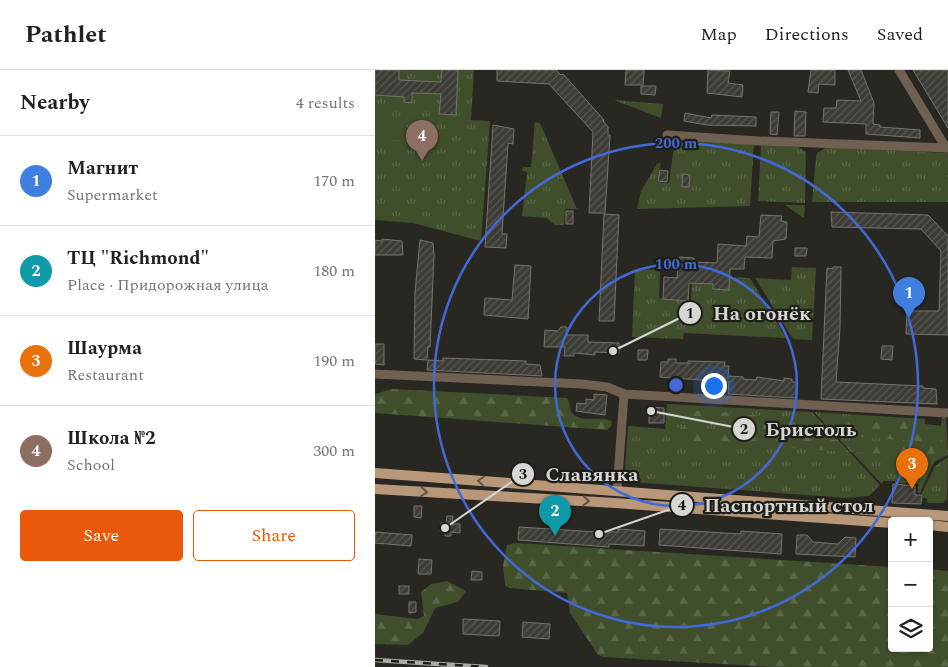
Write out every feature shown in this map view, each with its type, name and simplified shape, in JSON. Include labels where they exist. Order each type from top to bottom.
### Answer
[{"type":"main road","points":[[375,473],[948,516]]},
{"type":"main road","points":[[375,489],[615,503],[888,523]]},
{"type":"main road","points":[[933,526],[948,526]]},
{"type":"street","points":[[899,70],[947,148]]},
{"type":"street","points":[[667,135],[759,141],[947,148]]},
{"type":"street","points":[[375,374],[582,384],[607,387],[624,394],[948,413]]},
{"type":"street","points":[[617,491],[624,394]]},
{"type":"green space","points":[[375,70],[474,70],[471,120],[490,121],[481,241],[413,223],[375,220]]},
{"type":"green space","points":[[614,100],[663,104],[661,118]]},
{"type":"green space","points":[[375,122],[402,123],[401,140],[375,139]]},
{"type":"green space","points":[[535,122],[540,123],[577,209],[565,209],[564,225],[555,225],[546,218],[522,216],[527,172],[522,171],[523,167],[531,167]]},
{"type":"green space","points":[[675,140],[754,144],[750,206],[637,209],[641,191],[657,164],[661,162],[657,182],[669,183]]},
{"type":"green space","points":[[761,145],[798,147],[806,152],[805,203],[758,201]]},
{"type":"green space","points":[[827,147],[948,153],[948,202],[812,202],[817,153]]},
{"type":"green space","points":[[785,205],[805,205],[804,218]]},
{"type":"green space","points":[[792,267],[816,268],[812,340],[793,339],[755,278],[791,280]]},
{"type":"green space","points":[[635,269],[660,270],[659,298],[691,300],[692,275],[750,278],[786,338],[684,333],[683,339],[632,337]]},
{"type":"green space","points":[[392,389],[567,398],[572,413],[576,416],[586,419],[607,419],[612,421],[611,426],[607,430],[375,413],[375,394]]},
{"type":"green space","points":[[667,404],[812,412],[880,485],[869,496],[846,498],[632,482],[625,470],[628,426],[665,429]]},
{"type":"green space","points":[[677,409],[820,421],[832,435],[675,422],[673,417],[674,411]]},
{"type":"green space","points":[[814,412],[925,419],[925,424],[941,426],[942,417],[946,417],[948,455],[934,462],[920,493],[918,493],[918,484],[883,481],[882,484]]},
{"type":"green space","points":[[834,418],[925,422],[925,428],[942,430],[942,441],[939,443],[835,435],[823,422],[834,423]]},
{"type":"green space","points":[[673,428],[838,440],[849,452],[675,440],[672,436]]},
{"type":"green space","points":[[840,440],[939,447],[941,455],[936,457],[851,452]]},
{"type":"green space","points":[[948,457],[947,499],[943,503],[928,503],[926,498],[923,498],[922,493],[935,466]]},
{"type":"green space","points":[[516,543],[888,567],[888,652],[933,652],[933,569],[948,571],[948,667],[773,667],[603,657],[598,655],[570,613],[567,593],[509,588],[505,585],[503,566],[507,545]]},
{"type":"green space","points":[[447,581],[466,591],[458,602],[435,608],[423,633],[408,645],[375,644],[375,614],[417,619],[424,616],[421,592],[431,584]]},
{"type":"building","points":[[375,70],[399,70],[399,80],[441,82],[442,70],[458,70],[456,115],[439,114],[441,94],[412,93],[412,103],[404,102],[404,97],[375,95]]},
{"type":"building","points":[[497,70],[556,70],[561,75],[563,74],[604,120],[608,127],[608,135],[610,135],[605,213],[589,213],[593,132],[549,84],[497,81]]},
{"type":"building","points":[[626,70],[644,70],[643,85],[625,85]]},
{"type":"building","points":[[708,70],[730,71],[728,83],[743,85],[742,97],[707,93]]},
{"type":"building","points":[[811,70],[835,70],[835,85],[819,84],[818,93],[808,92]]},
{"type":"building","points":[[848,70],[861,70],[874,103],[873,124],[880,125],[880,127],[920,130],[920,138],[866,134],[866,124],[823,122],[824,108],[836,108],[837,100],[861,101]]},
{"type":"building","points":[[913,70],[948,70],[948,128]]},
{"type":"building","points":[[641,86],[656,86],[655,95],[641,94]]},
{"type":"building","points":[[795,111],[806,112],[805,136],[794,136]]},
{"type":"building","points":[[771,112],[779,112],[777,135],[770,134]]},
{"type":"building","points":[[685,113],[711,118],[712,115],[756,117],[756,126],[707,125],[684,121]]},
{"type":"building","points":[[493,125],[514,129],[513,144],[508,143],[502,234],[507,234],[506,248],[485,247]]},
{"type":"building","points":[[660,170],[668,171],[667,182],[658,181]]},
{"type":"building","points":[[683,174],[690,175],[689,187],[682,187]]},
{"type":"building","points":[[566,211],[573,211],[573,224],[566,224]]},
{"type":"building","points":[[831,212],[928,215],[948,236],[948,335],[906,334],[907,311],[939,311],[941,251],[921,229],[832,227]]},
{"type":"building","points":[[604,214],[619,215],[614,321],[599,321]]},
{"type":"building","points":[[761,215],[782,216],[781,221],[787,222],[786,239],[773,241],[772,258],[745,257],[744,269],[730,269],[729,290],[713,289],[713,284],[689,283],[688,301],[663,299],[664,277],[677,278],[679,257],[694,258],[694,262],[717,263],[718,244],[746,246],[747,236],[759,237]]},
{"type":"building","points":[[382,239],[402,241],[403,255],[375,255],[375,240],[382,241]]},
{"type":"building","points":[[420,240],[433,243],[434,255],[430,347],[428,347],[427,360],[414,359],[415,292]]},
{"type":"building","points":[[795,248],[807,248],[806,256],[795,256]]},
{"type":"building","points":[[515,265],[531,266],[528,319],[484,315],[485,298],[512,300]]},
{"type":"building","points":[[833,267],[841,267],[840,328],[836,382],[923,386],[923,388],[936,389],[937,404],[821,399],[827,268],[833,269]]},
{"type":"building","points":[[561,327],[567,327],[567,335],[588,335],[588,342],[619,343],[619,353],[595,352],[595,355],[574,353],[574,356],[564,356],[565,347],[544,347],[545,330],[558,331]]},
{"type":"building","points":[[375,344],[384,344],[384,365],[375,364]]},
{"type":"building","points":[[882,346],[893,346],[892,360],[881,359]]},
{"type":"building","points":[[638,350],[648,350],[647,360],[638,360]]},
{"type":"building","points":[[443,358],[526,361],[526,364],[540,365],[542,376],[427,370],[428,360],[443,361]]},
{"type":"building","points":[[668,359],[676,359],[676,363],[688,363],[688,361],[725,362],[724,366],[729,366],[728,376],[743,377],[743,379],[756,380],[757,377],[784,381],[784,378],[792,379],[792,382],[797,382],[796,398],[728,394],[729,382],[660,377],[661,362],[668,362]]},
{"type":"building","points":[[594,394],[607,395],[605,415],[576,411],[577,403],[586,404],[586,399],[594,400]]},
{"type":"building","points":[[649,407],[664,408],[664,423],[649,423]]},
{"type":"building","points":[[893,484],[915,486],[915,495],[922,495],[921,504],[892,503]]},
{"type":"building","points":[[414,506],[422,506],[421,518],[414,517]]},
{"type":"building","points":[[447,516],[453,516],[452,524],[460,524],[460,533],[451,532],[451,536],[445,536],[445,532],[440,531],[441,523],[446,523]]},
{"type":"building","points":[[519,527],[597,532],[618,532],[618,529],[645,531],[644,546],[609,544],[609,547],[518,540]]},
{"type":"building","points":[[660,529],[741,534],[741,531],[782,534],[781,554],[659,545]]},
{"type":"building","points":[[375,532],[412,535],[411,546],[375,543]]},
{"type":"building","points":[[797,535],[807,535],[813,542],[838,544],[845,537],[856,538],[855,557],[796,554]]},
{"type":"building","points":[[419,559],[432,560],[431,574],[418,574]]},
{"type":"building","points":[[472,571],[482,572],[482,580],[471,580]]},
{"type":"building","points":[[399,586],[409,586],[409,594],[399,594]]},
{"type":"building","points":[[409,602],[416,602],[416,612],[409,613]]},
{"type":"building","points":[[463,619],[500,621],[499,636],[463,634]]},
{"type":"building","points":[[523,622],[550,624],[549,639],[522,637]]},
{"type":"railway","points":[[375,660],[486,667]]},
{"type":"place","name":"Школа №2","points":[[422,161]]},
{"type":"place","name":"Магнит","points":[[909,318]]},
{"type":"place","name":"На огонёк","points":[[613,351]]},
{"type":"place","name":"Бристоль","points":[[651,411]]},
{"type":"place","name":"Шаурма","points":[[912,489]]},
{"type":"place","name":"Славянка","points":[[445,528]]},
{"type":"place","name":"Паспортный стол","points":[[599,534]]},
{"type":"place","name":"ТЦ \"Richmond\"","points":[[555,536]]}]
